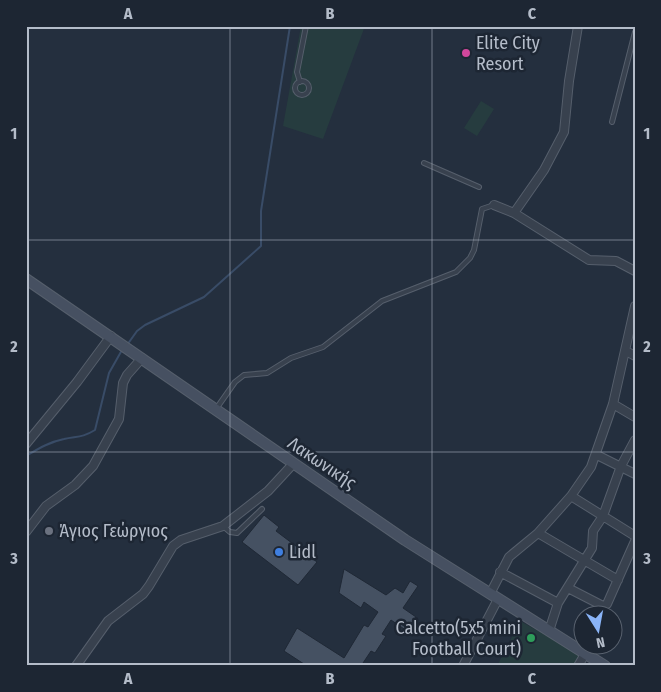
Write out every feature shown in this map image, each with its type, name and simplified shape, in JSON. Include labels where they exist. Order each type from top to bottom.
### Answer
[{"type":"main road","name":"Λακωνικής","points":[[26,279],[111,336],[293,464],[574,647]]},
{"type":"main road","name":"Λακωνικής","points":[[585,654],[605,666]]},
{"type":"street","points":[[514,212],[544,170],[564,132],[569,81],[578,26]]},
{"type":"street","points":[[494,205],[514,212],[590,260],[616,261],[635,271]]},
{"type":"street","points":[[463,666],[494,596],[500,572],[513,551],[538,533],[571,496],[592,467],[614,404],[635,306]]},
{"type":"street","points":[[26,444],[61,403],[111,336]]},
{"type":"street","points":[[626,351],[635,337]]},
{"type":"street","points":[[626,351],[635,356]]},
{"type":"street","points":[[26,532],[46,506],[75,485],[92,466],[119,419],[123,383],[126,375],[141,357]]},
{"type":"street","points":[[614,404],[635,417]]},
{"type":"street","points":[[549,631],[558,603],[592,548],[593,531],[603,516],[621,466],[635,440]]},
{"type":"street","points":[[597,454],[635,474]]},
{"type":"street","points":[[76,666],[108,621],[146,590],[173,546],[181,540],[223,526],[268,491],[293,464]]},
{"type":"street","points":[[571,496],[635,536]]},
{"type":"street","points":[[538,533],[618,580]]},
{"type":"street","points":[[568,588],[604,606],[635,541]]},
{"type":"street","points":[[500,572],[558,603]]},
{"type":"street","points":[[578,666],[585,654]]},
{"type":"lane","points":[[300,82],[297,72],[306,26]]},
{"type":"lane","points":[[612,122],[635,32]]},
{"type":"lane","points":[[424,163],[479,187]]},
{"type":"lane","points":[[216,410],[235,382],[244,375],[267,373],[291,358],[323,347],[387,298],[456,272],[470,258],[474,250],[482,209],[494,205]]},
{"type":"lane","points":[[223,526],[230,532],[236,533],[262,510]]},
{"type":"green space","points":[[301,26],[365,26],[323,139],[283,126]]},
{"type":"green space","points":[[481,101],[494,109],[477,136],[464,128]]},
{"type":"green space","name":"Calcetto(5x5 mini Football Court)","points":[[520,621],[574,651],[574,654],[580,654],[573,666],[497,666]]},
{"type":"building","name":"Lidl","points":[[264,515],[279,527],[276,531],[317,562],[298,585],[242,542]]},
{"type":"building","points":[[344,569],[386,595],[395,588],[403,593],[410,581],[418,586],[403,608],[416,617],[407,631],[391,620],[382,634],[386,636],[375,653],[371,651],[361,666],[307,666],[284,651],[297,628],[344,658],[364,625],[368,627],[378,612],[364,602],[361,608],[339,593]]},
{"type":"waterway","points":[[127,345],[137,331],[145,325],[204,297],[261,246],[261,211],[290,26]]},
{"type":"waterway","points":[[26,456],[53,442],[83,436],[95,430],[109,373],[122,350]]},
{"type":"place","name":"Elite City Resort","points":[[466,53]]},
{"type":"place","name":"Άγιος Γεώργιος","points":[[49,531]]},
{"type":"place","name":"Lidl","points":[[279,552]]},
{"type":"place","name":"Calcetto(5x5 mini Football Court)","points":[[531,638]]}]
